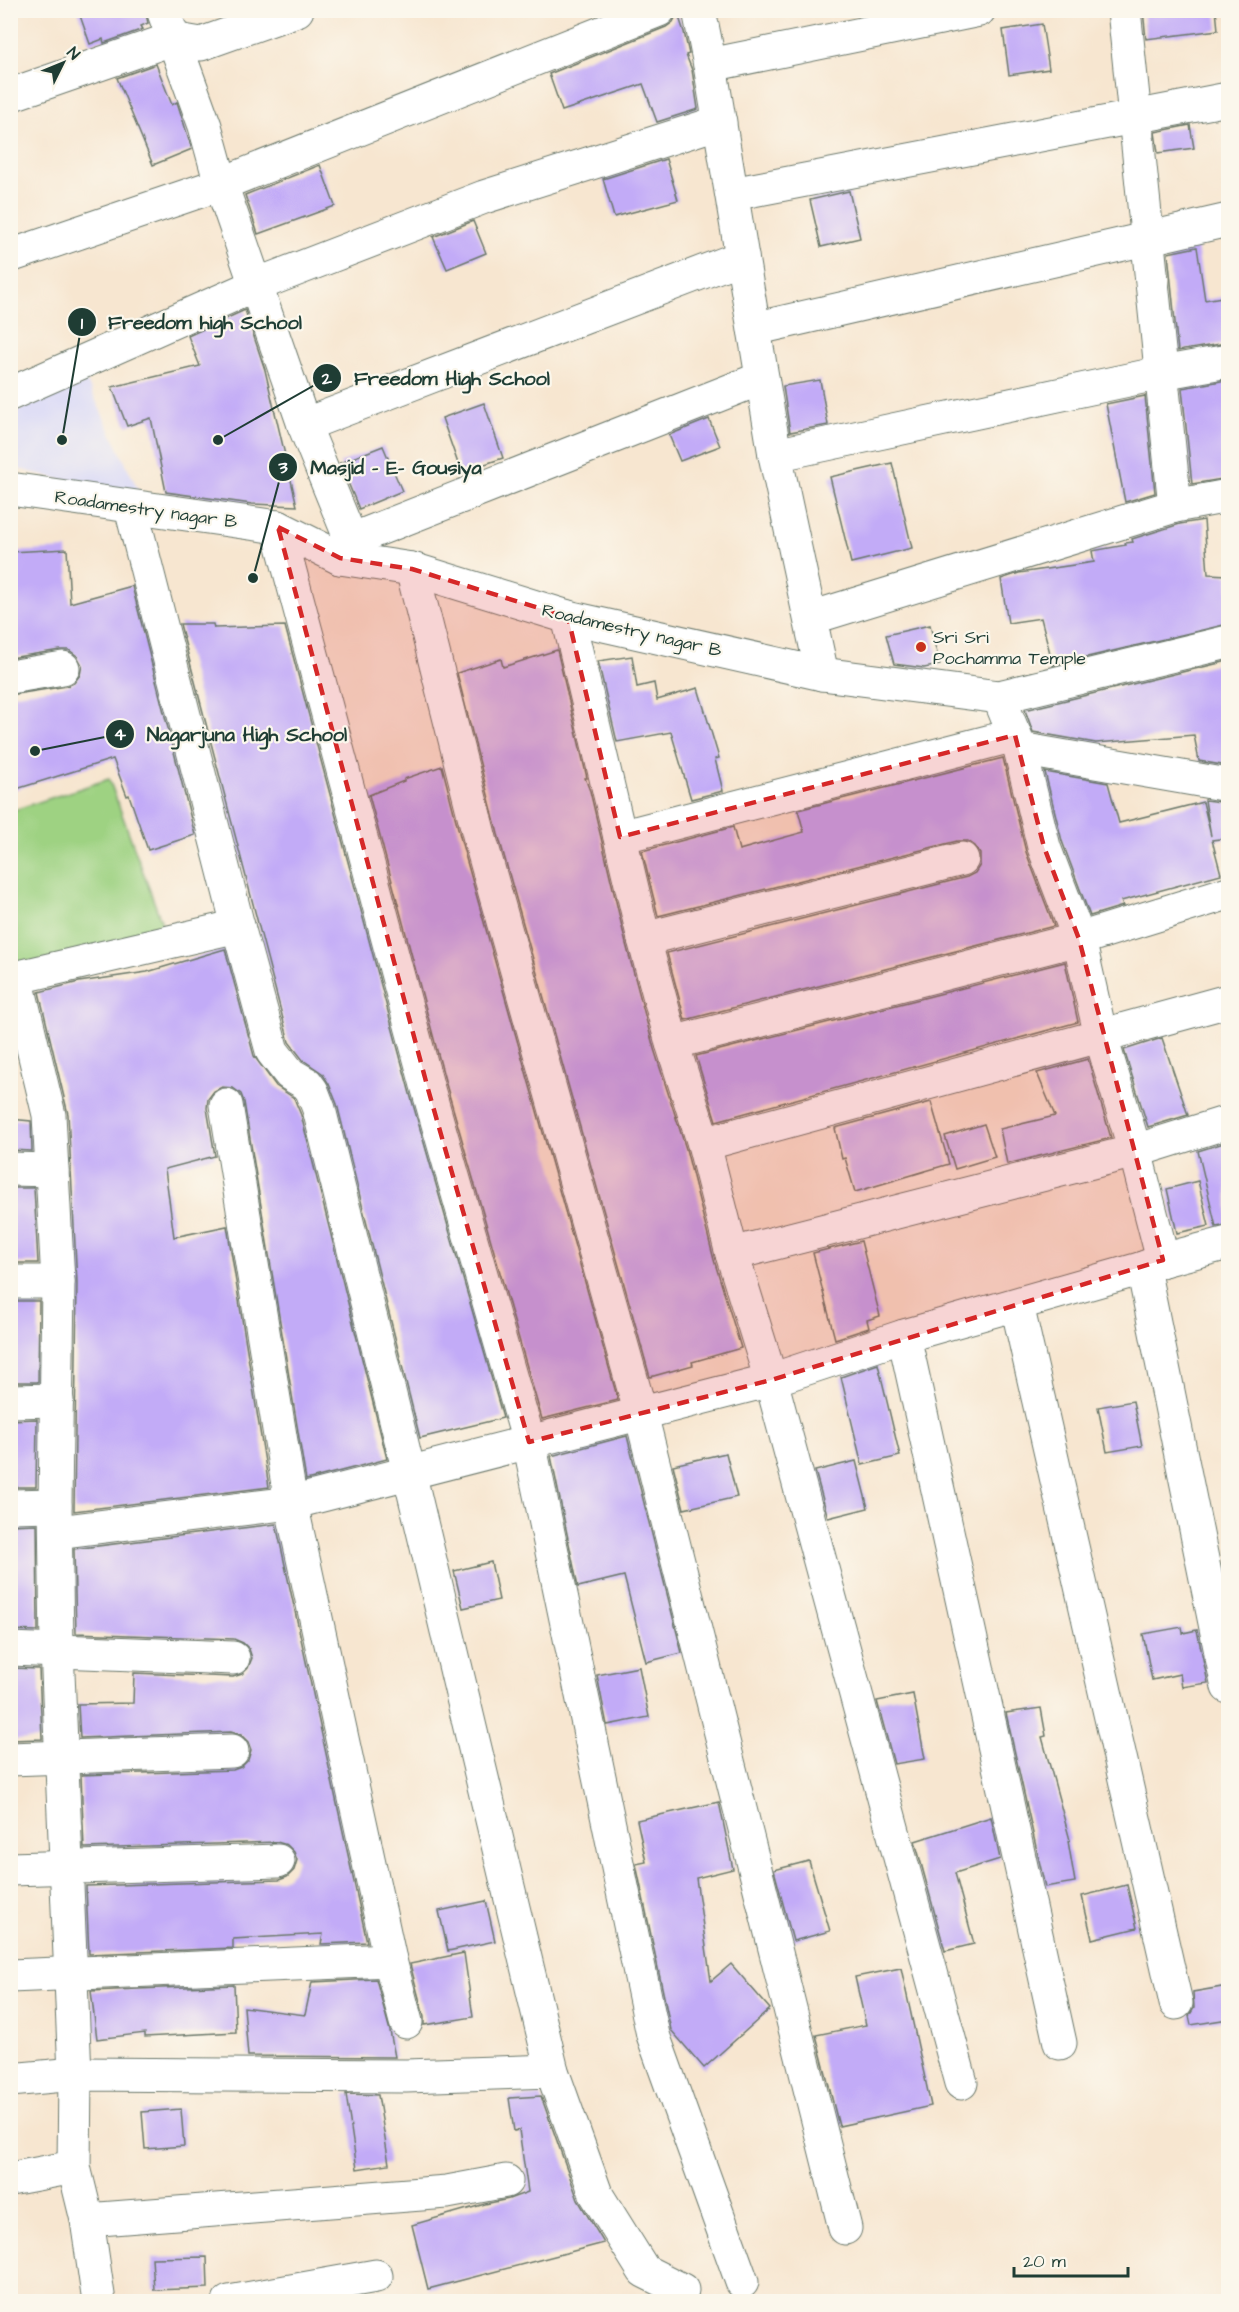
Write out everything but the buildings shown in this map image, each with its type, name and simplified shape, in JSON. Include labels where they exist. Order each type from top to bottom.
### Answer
[{"type":"street","points":[[168,25],[201,44],[297,10]]},
{"type":"street","points":[[10,256],[221,184],[659,10]]},
{"type":"street","points":[[699,10],[720,122],[775,455],[822,674]]},
{"type":"street","points":[[710,65],[980,10]]},
{"type":"street","points":[[1124,10],[1175,506]]},
{"type":"street","points":[[10,95],[168,25]]},
{"type":"street","points":[[168,25],[205,126],[221,184],[346,549],[762,378]]},
{"type":"street","points":[[732,194],[1228,99]]},
{"type":"street","points":[[10,394],[256,285],[484,197],[720,122]]},
{"type":"street","points":[[754,329],[1228,220]]},
{"type":"street","points":[[304,425],[742,257]]},
{"type":"street","points":[[775,455],[1161,373],[1228,361]]},
{"type":"street","name":"Roadamestry nagar B","points":[[10,489],[278,527],[568,617],[822,674],[999,697]]},
{"type":"street","points":[[811,618],[1175,506],[1228,496]]},
{"type":"street","points":[[131,507],[272,1051],[290,1074],[307,1084],[312,1090],[319,1109],[409,1472],[552,2071],[596,2194],[644,2271],[681,2290]]},
{"type":"street","points":[[278,527],[428,1089],[529,1442],[653,2035],[742,2282]]},
{"type":"street","points":[[412,568],[480,839],[641,1414],[845,2228]]},
{"type":"street","points":[[568,617],[644,939],[672,1043],[704,1144],[732,1254],[771,1380],[961,2083]]},
{"type":"street","points":[[1228,642],[999,697],[1017,742],[1044,846],[1079,939],[1101,1037],[1136,1150],[1153,1264],[1228,1687]]},
{"type":"street","points":[[10,677],[63,668]]},
{"type":"street","points":[[620,837],[1017,742],[1228,785]]},
{"type":"street","points":[[644,939],[962,859]]},
{"type":"street","points":[[672,1043],[1079,939],[1228,893]]},
{"type":"street","points":[[99,2301],[87,2220],[74,2167],[75,2074],[57,1649],[58,1282],[49,1115],[13,978],[238,926]]},
{"type":"street","points":[[704,1144],[1101,1037],[1228,1000]]},
{"type":"street","points":[[226,1105],[291,1503],[405,2022]]},
{"type":"street","points":[[732,1254],[1136,1150],[1228,1122]]},
{"type":"street","points":[[10,1169],[52,1170]]},
{"type":"street","points":[[10,1506],[56,1519],[291,1503],[771,1380],[904,1336],[1228,1243]]},
{"type":"street","points":[[10,1282],[58,1282]]},
{"type":"street","points":[[1017,1305],[1176,2003]]},
{"type":"street","points":[[904,1336],[1060,2043]]},
{"type":"street","points":[[10,1401],[57,1400]]},
{"type":"street","points":[[10,1649],[57,1649],[233,1658]]},
{"type":"street","points":[[10,1759],[61,1759],[232,1751]]},
{"type":"street","points":[[10,1869],[278,1861]]},
{"type":"street","points":[[10,1976],[390,1960]]},
{"type":"street","points":[[10,2080],[75,2074],[406,2076],[552,2071]]},
{"type":"street","points":[[10,2179],[74,2167]]},
{"type":"street","points":[[87,2220],[447,2192],[506,2181]]},
{"type":"street","points":[[229,2301],[376,2276]]},
{"type":"highlighted area","points":[[278,527],[340,558],[412,569],[568,617],[620,837],[1015,735],[1044,847],[1079,939],[1163,1260],[771,1380],[529,1442],[428,1089]]},
{"type":"shaded area","points":[[87,382],[143,500],[11,467],[10,414]]},
{"type":"green space","points":[[109,779],[164,929],[11,970],[11,811]]},
{"type":"place","name":"Freedom high School","points":[[62,440]]},
{"type":"place","name":"Freedom High School","points":[[218,440]]},
{"type":"place","name":"Masjid - E- Gousiya","points":[[253,578]]},
{"type":"place","name":"Sri Sri Pochamma Temple","points":[[921,647]]},
{"type":"place","name":"Nagarjuna High School","points":[[35,751]]}]
